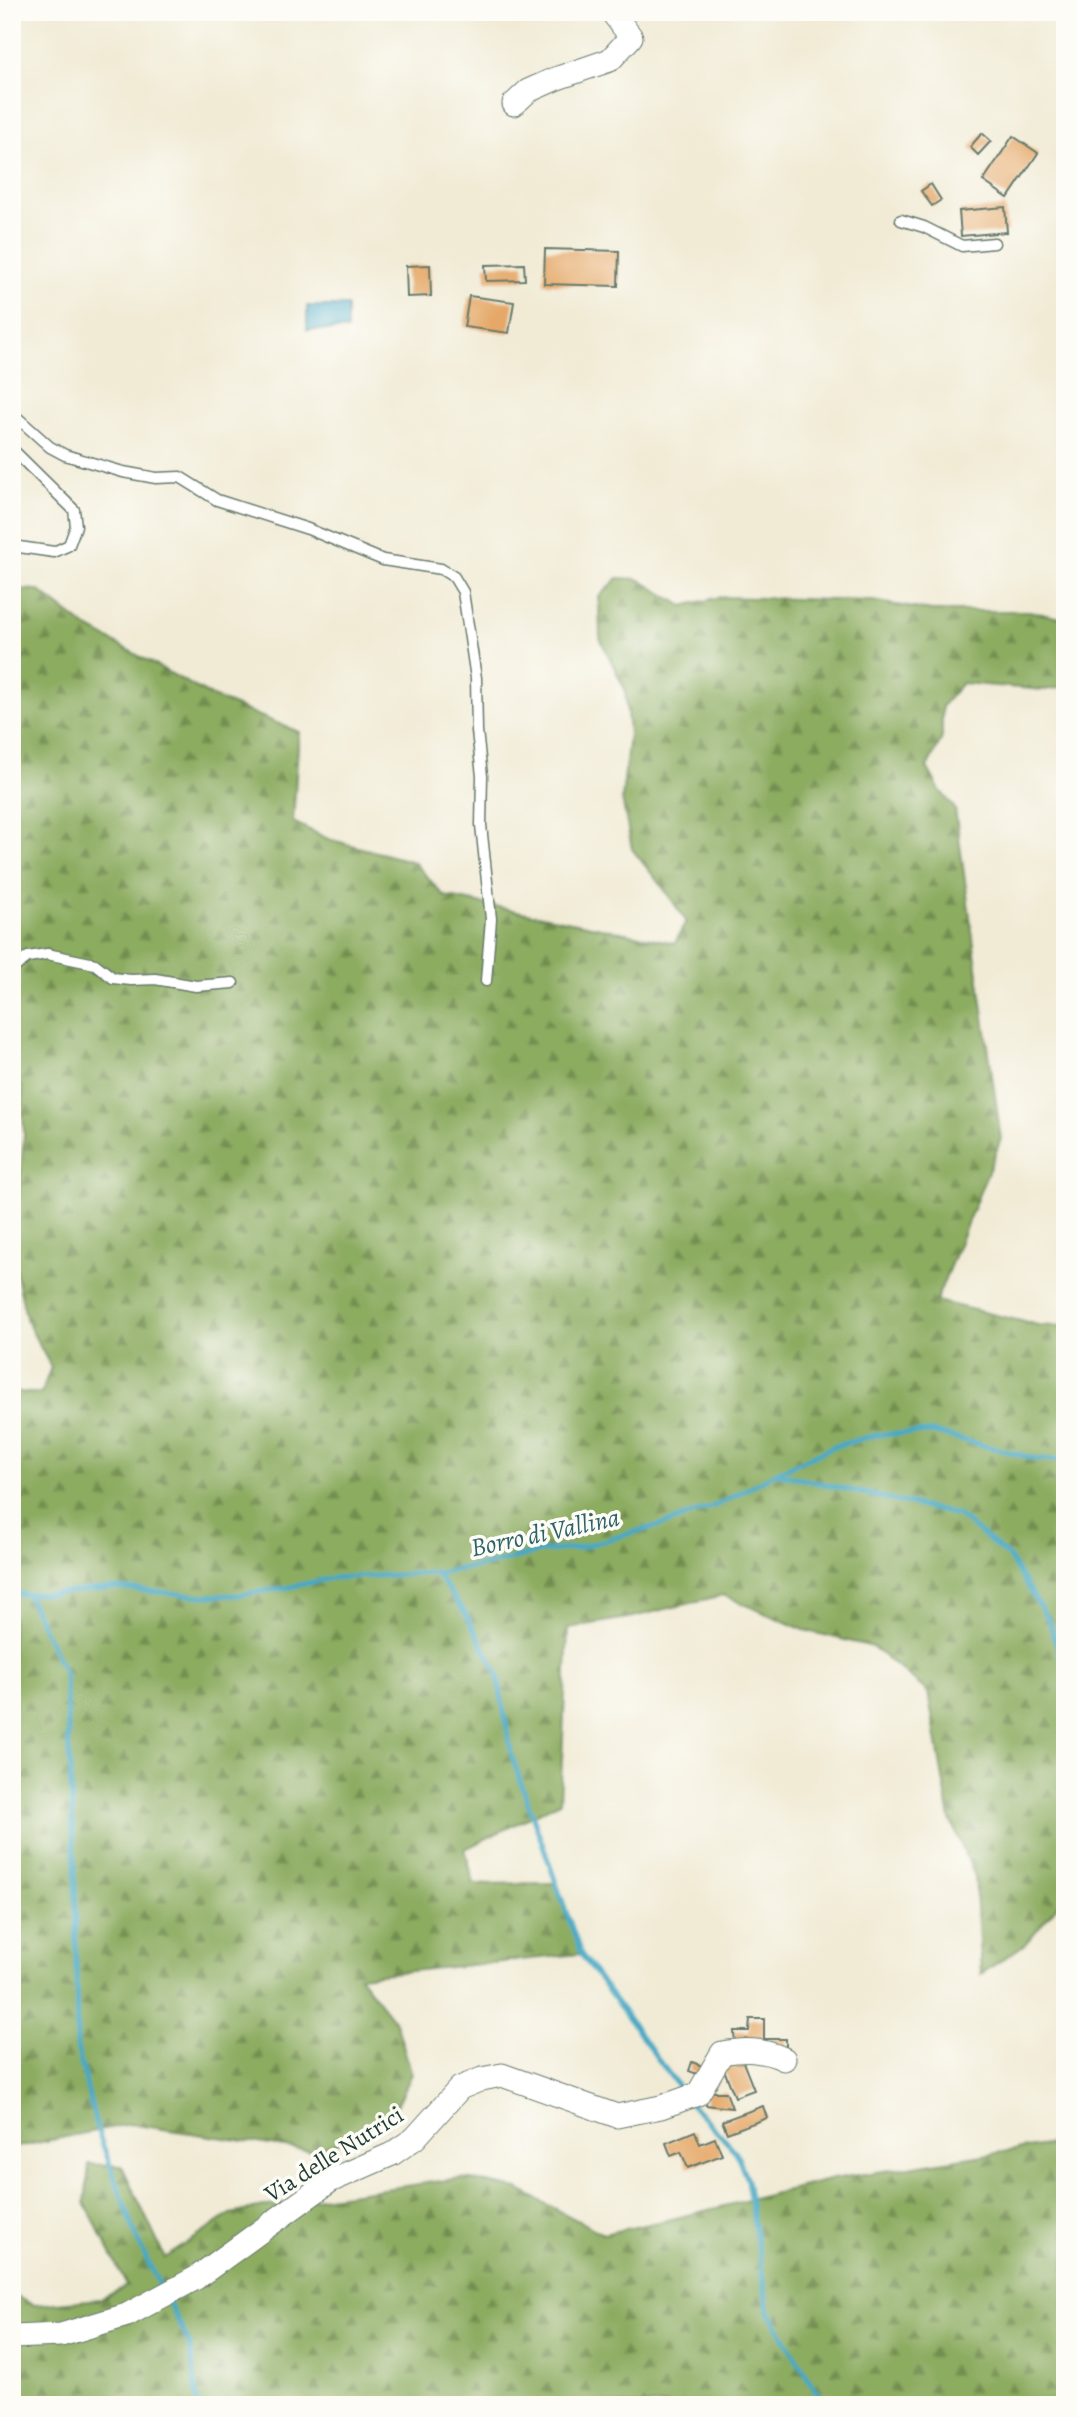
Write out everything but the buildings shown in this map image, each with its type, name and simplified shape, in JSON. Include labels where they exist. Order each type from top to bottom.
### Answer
[{"type":"street","points":[[514,104],[537,87],[610,60],[631,37],[612,12]]},
{"type":"street","name":"Via delle Nutrici","points":[[12,2337],[61,2335],[127,2315],[196,2278],[331,2181],[392,2154],[415,2138],[460,2088],[482,2078],[502,2076],[617,2116],[661,2107],[698,2094],[722,2053],[766,2051],[783,2059]]},
{"type":"lane","points":[[901,219],[962,246],[994,243]]},
{"type":"lane","points":[[12,413],[50,447],[65,455],[123,472],[156,478],[180,477],[217,500],[308,529],[383,560],[441,569],[454,577],[463,592],[476,678],[477,731],[482,776],[481,825],[491,919],[486,981]]},
{"type":"lane","points":[[12,449],[74,510],[76,526],[69,545],[54,552],[12,546]]},
{"type":"lane","points":[[12,969],[28,957],[47,954],[95,964],[113,978],[155,978],[196,986],[233,983]]},
{"type":"green space","points":[[618,578],[638,579],[683,606],[720,597],[872,601],[932,611],[1029,611],[1065,619],[1065,687],[1044,690],[962,683],[942,706],[942,738],[927,767],[939,789],[955,809],[1001,1139],[936,1301],[1038,1325],[1065,1326],[1065,1897],[1025,1944],[981,1974],[975,1876],[950,1819],[928,1692],[873,1647],[804,1630],[723,1595],[633,1617],[568,1628],[560,1802],[465,1849],[474,1884],[555,1883],[581,1954],[359,1976],[396,2023],[412,2074],[387,2126],[312,2151],[129,2124],[12,2148],[12,1391],[41,1394],[51,1367],[27,1322],[13,1258],[24,1135],[22,1087],[12,1078],[12,589],[38,590],[86,627],[215,698],[299,732],[293,822],[328,839],[414,862],[444,896],[675,943],[686,921],[632,849],[622,799],[629,734],[625,689],[600,638],[599,597]]},
{"type":"green space","points":[[1065,2142],[1065,2405],[12,2405],[12,2295],[34,2305],[101,2299],[127,2286],[85,2203],[89,2164],[122,2166],[165,2258],[231,2214],[278,2204],[461,2178],[518,2189],[603,2234],[833,2179]]},
{"type":"water","points":[[307,306],[347,306],[347,330],[307,330]]},
{"type":"waterway","name":"Borro di Vallina","points":[[12,1594],[50,1594],[115,1588],[202,1596],[238,1595],[332,1578],[436,1573],[487,1565],[539,1552],[577,1548],[671,1522],[719,1504],[832,1447],[876,1435],[932,1432],[1036,1459],[1065,1460]]},
{"type":"waterway","points":[[776,1473],[958,1515],[1008,1556],[1049,1621],[1065,1671]]},
{"type":"waterway","points":[[436,1573],[465,1613],[497,1672],[512,1757],[581,1954],[683,2093]]},
{"type":"waterway","points":[[27,1594],[65,1674],[75,1867],[77,2047],[97,2129],[139,2244],[162,2290]]},
{"type":"waterway","points":[[691,2104],[736,2152],[747,2180],[768,2310],[814,2389],[828,2405]]},
{"type":"waterway","points":[[167,2299],[190,2345],[198,2405]]}]
